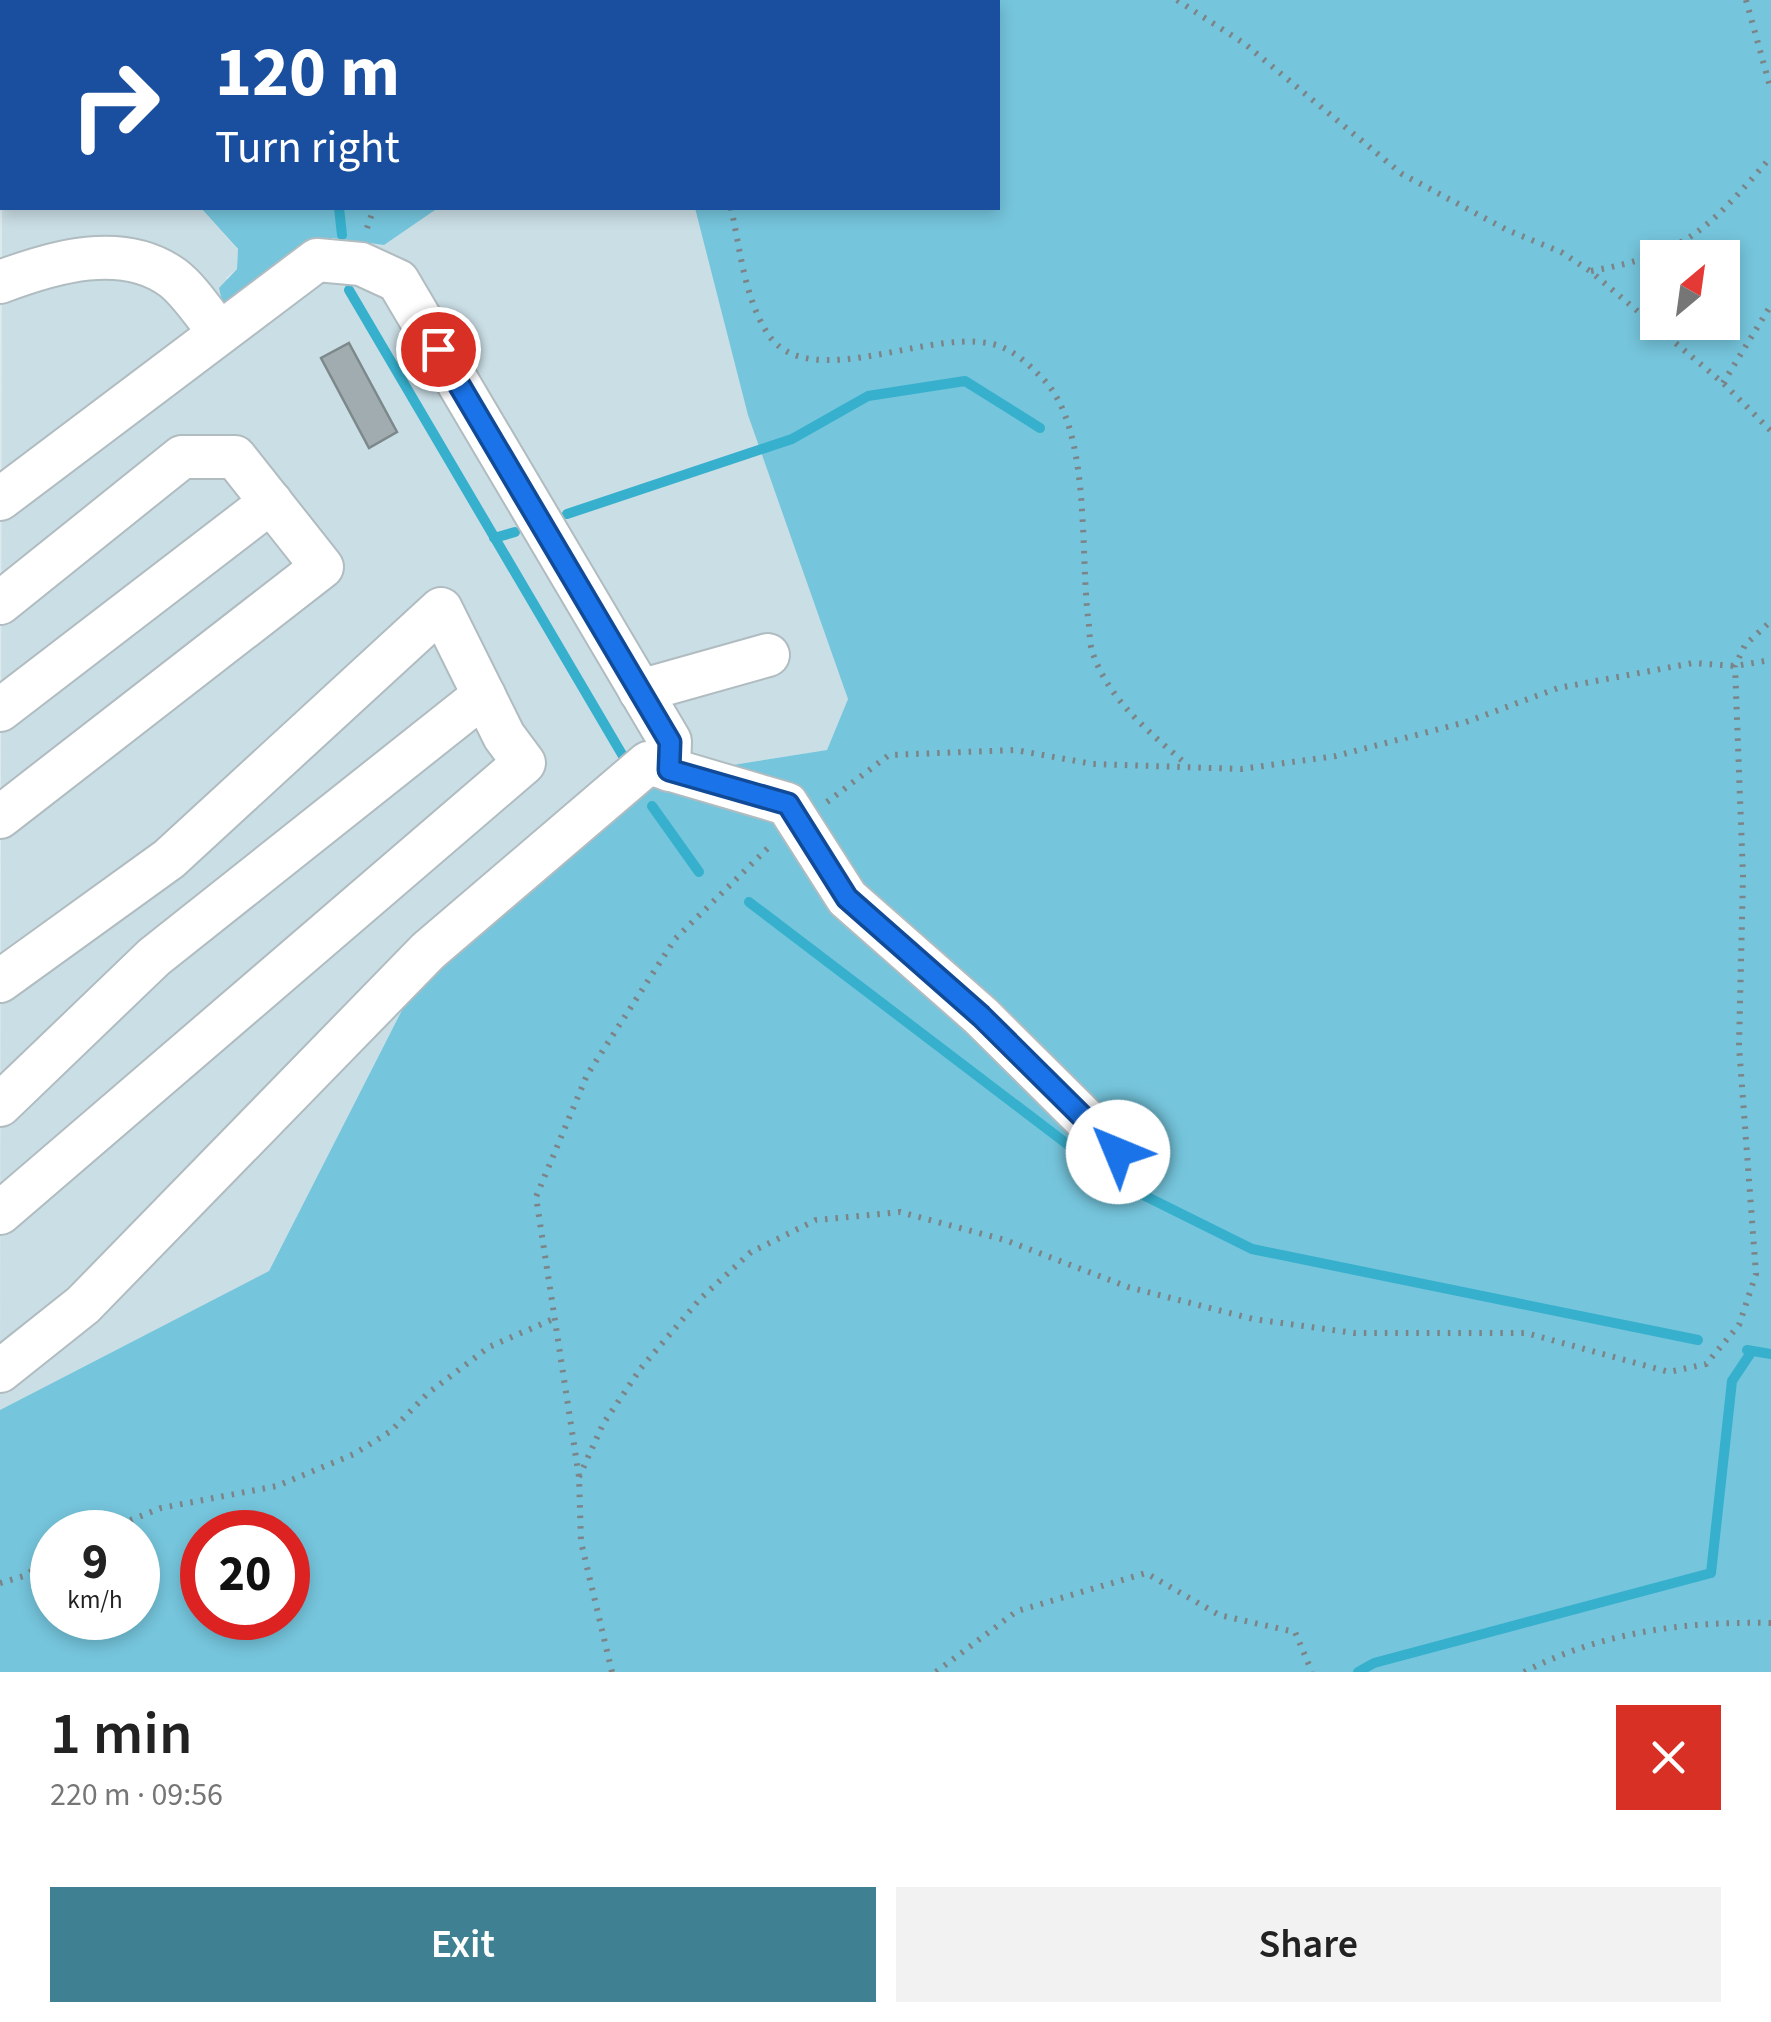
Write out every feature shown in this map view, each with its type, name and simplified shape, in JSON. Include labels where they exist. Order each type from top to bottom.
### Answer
[{"type":"lane","points":[[0,282],[53,262],[129,258],[173,278],[219,332]]},
{"type":"lane","points":[[0,499],[318,260],[362,264],[398,280],[670,742],[669,770]]},
{"type":"lane","points":[[0,603],[182,457],[235,457],[322,567],[0,817]]},
{"type":"lane","points":[[0,710],[271,502]]},
{"type":"lane","points":[[0,981],[170,859],[441,609],[504,736],[524,763],[0,1213]]},
{"type":"lane","points":[[640,690],[768,655]]},
{"type":"lane","points":[[0,1105],[154,956],[484,695]]},
{"type":"lane","points":[[0,1371],[83,1305],[428,952],[648,763],[788,804],[847,898],[981,1016],[1118,1152]]},
{"type":"path","points":[[1177,0],[1245,44],[1402,174],[1508,230],[1561,252],[1590,272],[1723,383],[1771,431]]},
{"type":"path","points":[[1746,0],[1771,90]]},
{"type":"path","points":[[1590,272],[1669,252],[1712,225],[1771,157]]},
{"type":"path","points":[[731,210],[753,304],[767,335],[789,354],[818,361],[974,341],[1002,347],[1048,385],[1067,422],[1080,492],[1082,570],[1093,654],[1130,716],[1186,764]]},
{"type":"path","points":[[1723,383],[1771,305]]},
{"type":"path","points":[[579,1477],[603,1424],[641,1368],[700,1299],[751,1252],[816,1220],[900,1212],[1005,1240],[1128,1287],[1253,1319],[1354,1333],[1526,1333],[1669,1372],[1706,1364],[1739,1325],[1756,1274],[1739,1046],[1743,876],[1734,666],[1745,646],[1771,621]]},
{"type":"path","points":[[612,1672],[581,1542],[579,1477],[536,1198],[587,1074],[675,940],[800,822],[889,755],[1016,750],[1094,764],[1186,764],[1241,769],[1336,756],[1466,722],[1558,688],[1693,663],[1734,666],[1771,660]]},
{"type":"path","points":[[156,1510],[277,1486],[354,1454],[391,1431],[426,1394],[489,1347],[553,1319]]},
{"type":"path","points":[[0,1583],[30,1572]]},
{"type":"path","points":[[936,1672],[1017,1611],[1146,1573],[1219,1615],[1295,1632],[1312,1672]]},
{"type":"path","points":[[1524,1672],[1546,1660],[1646,1629],[1703,1621],[1771,1623]]},
{"type":"shaded area","points":[[1000,0],[1771,0],[1771,1672],[0,1672],[0,1410],[269,1271],[425,965],[645,779],[827,750],[848,699],[748,415],[696,210],[1000,210]]},
{"type":"shaded area","points":[[2,210],[203,210],[238,250],[237,269],[226,278],[238,302],[332,238],[384,245],[435,210],[703,210],[848,699],[827,750],[645,779],[425,965],[269,1271],[0,1410]]},
{"type":"shaded area","points":[[203,210],[435,210],[384,245],[332,238],[238,302],[222,301],[219,288],[237,269],[238,249]]},
{"type":"building","points":[[349,343],[397,432],[369,448],[321,358]]},
{"type":"waterway","points":[[339,210],[342,235]]},
{"type":"waterway","points":[[349,290],[623,756]]},
{"type":"waterway","points":[[567,514],[792,439],[868,396],[965,381],[1040,428]]},
{"type":"waterway","points":[[494,538],[515,532]]},
{"type":"waterway","points":[[652,806],[699,872]]},
{"type":"waterway","points":[[749,902],[1117,1182],[1252,1249],[1698,1340]]},
{"type":"waterway","points":[[1747,1350],[1771,1354]]},
{"type":"waterway","points":[[1358,1672],[1374,1663],[1711,1573],[1732,1381],[1752,1351]]},
{"type":"route","points":[[438,349],[670,742],[669,770],[788,804],[847,898],[981,1016],[1118,1152]]}]
